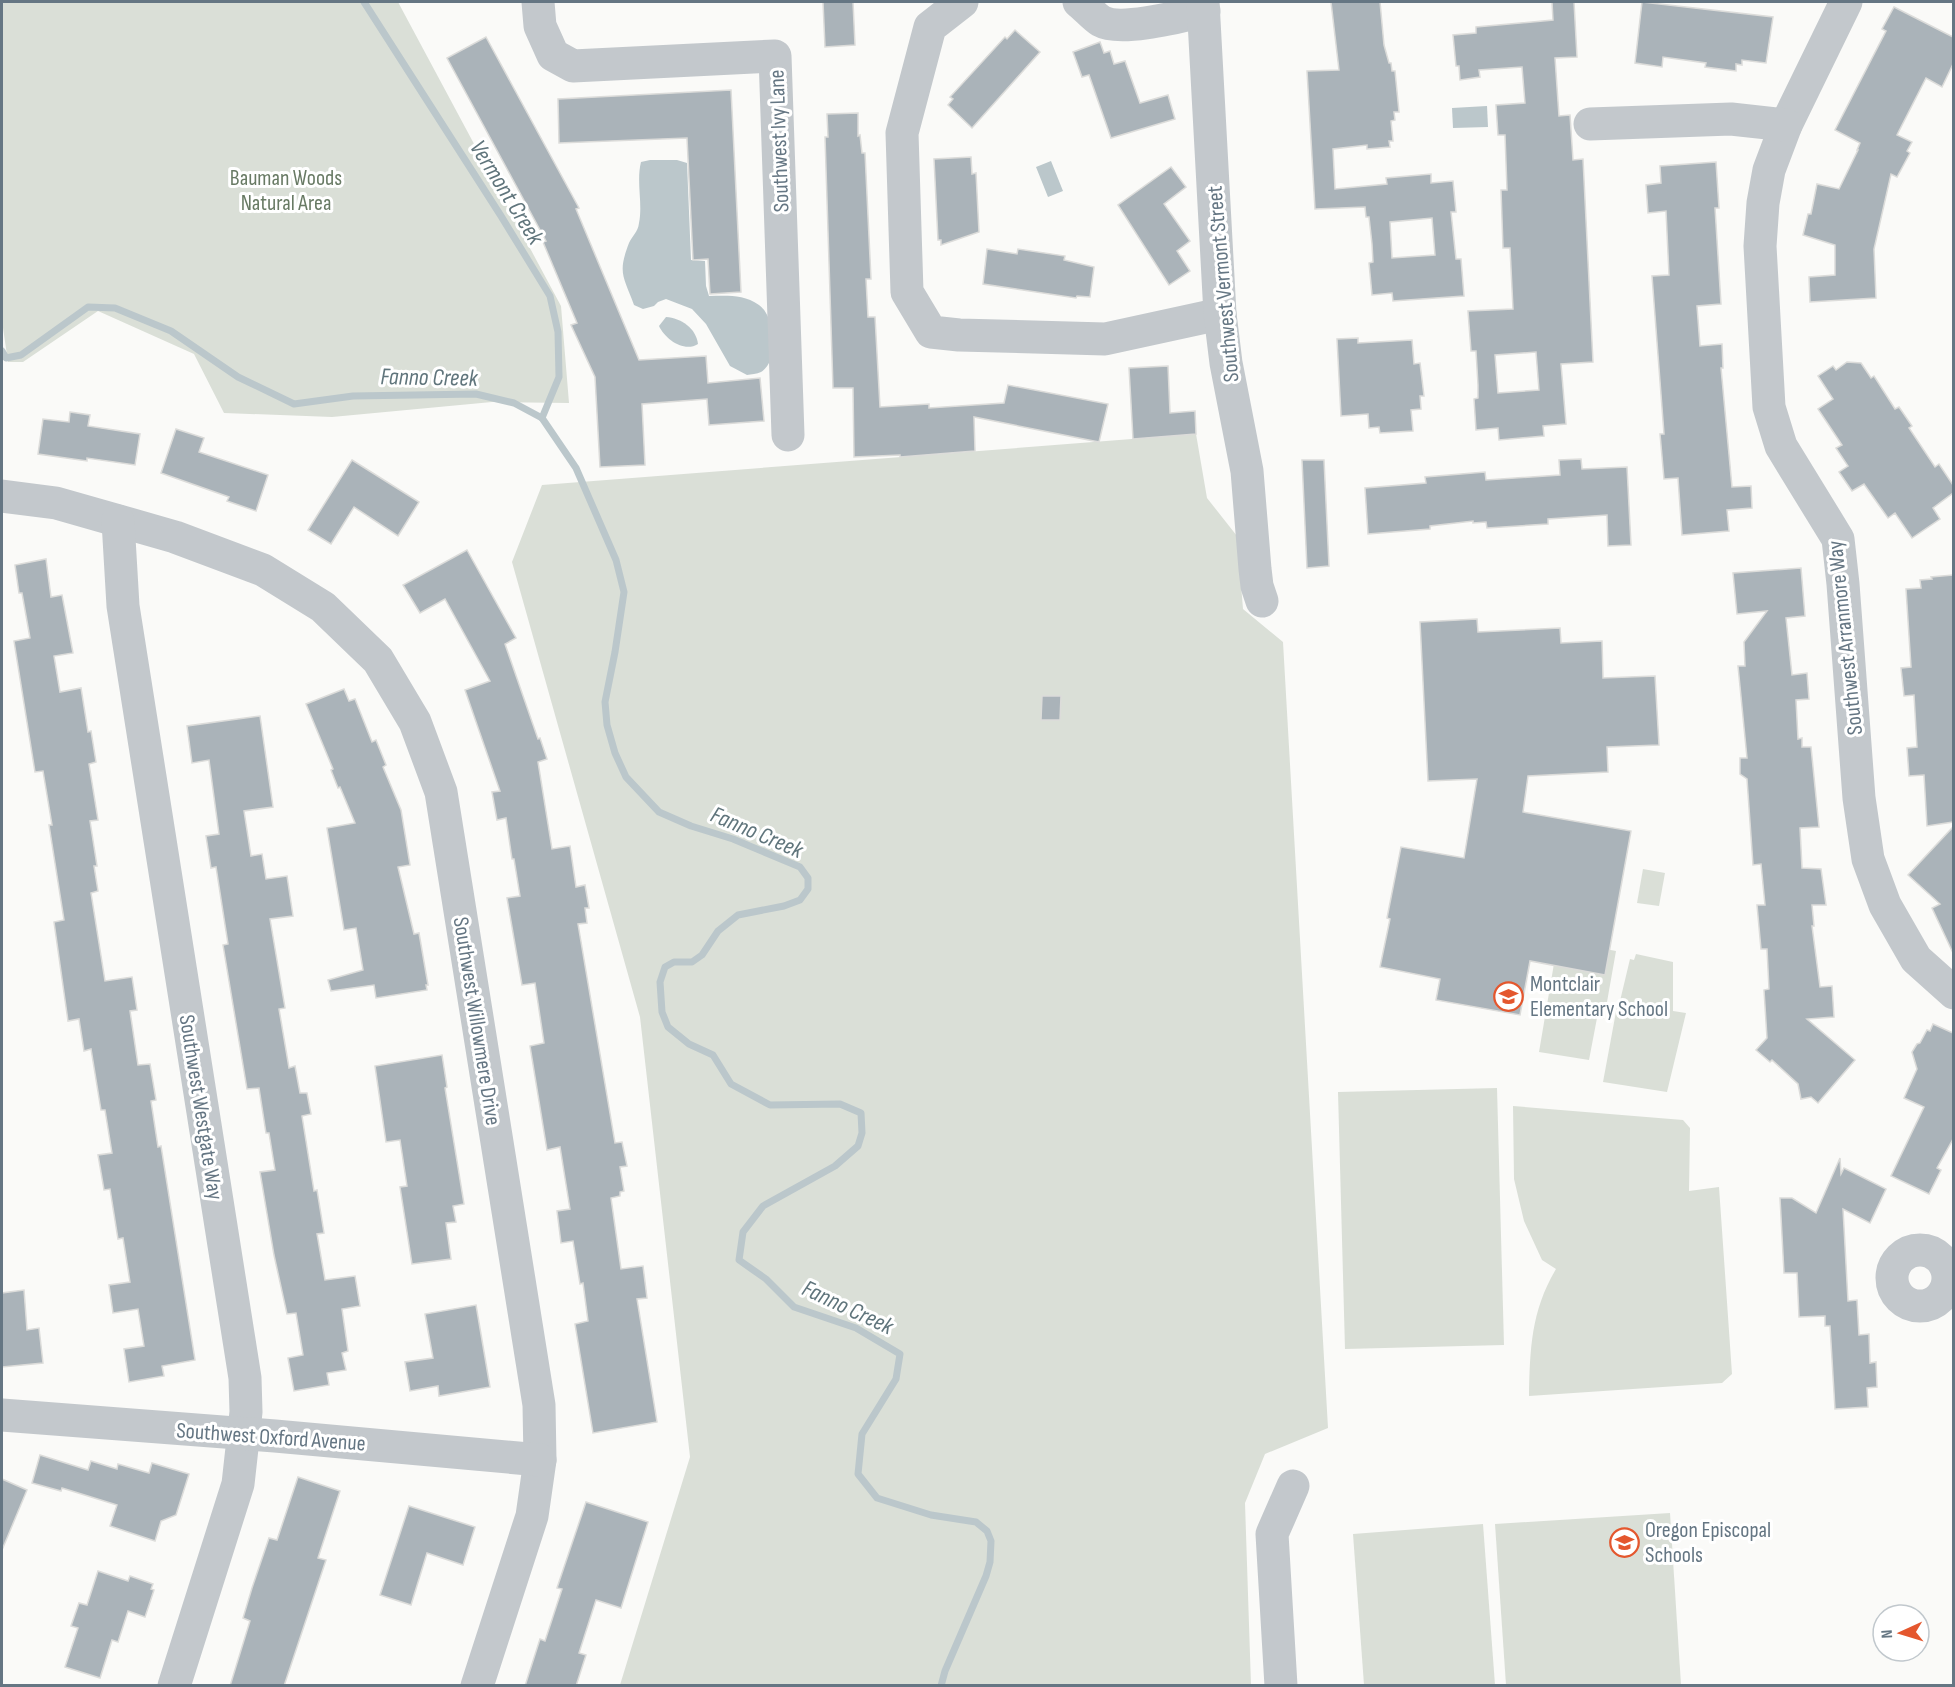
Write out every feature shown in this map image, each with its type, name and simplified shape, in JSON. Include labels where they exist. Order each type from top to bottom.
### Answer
[{"type":"street","name":"Southwest Ivy Lane","points":[[538,2],[540,26],[553,55],[573,66],[775,56],[788,435]]},
{"type":"street","points":[[962,2],[930,27],[902,133],[908,292],[931,332],[959,335],[1105,339],[1220,314]]},
{"type":"street","points":[[1080,2],[1102,22],[1121,24],[1158,21],[1203,6]]},
{"type":"street","name":"Southwest Arranmore Way","points":[[1846,2],[1786,125],[1769,170],[1761,224],[1769,407],[1781,446],[1838,539],[1859,798],[1872,870],[1885,904],[1916,959],[1953,993]]},
{"type":"street","name":"Southwest Vermont Street","points":[[1203,6],[1220,314],[1226,363],[1247,471],[1255,569],[1262,601]]},
{"type":"street","points":[[1590,124],[1731,118],[1786,125]]},
{"type":"street","name":"Southwest Willowmere Drive","points":[[2,496],[56,502],[175,537],[263,570],[323,608],[378,660],[415,722],[441,792],[539,1405],[540,1460],[532,1516],[477,1686]]},
{"type":"street","name":"Southwest Westgate Way","points":[[118,521],[123,606],[245,1378],[244,1434],[238,1484],[174,1686]]},
{"type":"street","name":"Southwest Oxford Avenue","points":[[2,1415],[540,1460]]},
{"type":"street","points":[[1281,1686],[1272,1534],[1293,1486]]},
{"type":"green space","name":"Bauman Woods Natural Area","points":[[2,2],[398,2],[561,306],[569,403],[492,402],[332,417],[224,413],[194,354],[98,311],[23,362],[8,362],[2,321]]},
{"type":"green space","points":[[1196,434],[1207,498],[1237,536],[1243,609],[1283,642],[1328,1428],[1265,1454],[1245,1503],[1251,1685],[620,1685],[690,1457],[640,1017],[512,562],[542,485]]},
{"type":"green space","points":[[1643,869],[1665,873],[1659,906],[1637,903]]},
{"type":"green space","points":[[1558,940],[1616,951],[1604,1019],[1597,1018],[1589,1060],[1539,1052]]},
{"type":"green space","points":[[1636,954],[1673,962],[1673,1011],[1686,1013],[1667,1092],[1603,1082],[1618,1001],[1620,1001],[1630,959],[1634,960]]},
{"type":"green space","points":[[1497,1088],[1504,1345],[1345,1349],[1338,1092]]},
{"type":"green space","points":[[1513,1106],[1683,1120],[1690,1128],[1689,1191],[1719,1187],[1732,1374],[1722,1383],[1529,1396],[1531,1346],[1537,1315],[1541,1300],[1556,1269],[1542,1260],[1524,1221],[1514,1179]]},
{"type":"green space","points":[[1670,1513],[1681,1685],[1506,1685],[1495,1524]]},
{"type":"green space","points":[[1483,1524],[1495,1685],[1364,1685],[1353,1534]]},
{"type":"shaded area","points":[[1487,106],[1488,127],[1453,128],[1452,108]]},
{"type":"shaded area","points":[[677,160],[687,163],[691,260],[705,261],[706,286],[709,296],[735,296],[753,301],[759,305],[769,319],[773,349],[767,366],[761,372],[747,375],[730,366],[706,324],[692,309],[666,299],[643,309],[634,305],[623,275],[623,262],[639,223],[641,162]]},
{"type":"shaded area","points":[[1051,161],[1063,191],[1048,197],[1036,167]]},
{"type":"shaded area","points":[[666,317],[677,319],[687,325],[697,338],[698,344],[687,347],[670,340],[659,326]]},
{"type":"building","points":[[823,2],[853,2],[855,45],[825,47]]},
{"type":"building","points":[[1331,2],[1380,2],[1384,45],[1392,71],[1395,71],[1399,112],[1394,112],[1395,120],[1391,121],[1393,141],[1389,141],[1390,147],[1367,149],[1367,145],[1333,149],[1335,189],[1387,184],[1386,178],[1431,174],[1431,183],[1453,181],[1456,212],[1451,212],[1456,259],[1461,259],[1464,296],[1393,301],[1392,293],[1372,295],[1369,263],[1373,262],[1372,244],[1369,217],[1366,217],[1365,207],[1315,209],[1307,71],[1339,70]],"holes":[[[1432,218],[1435,255],[1392,258],[1390,222]]]},
{"type":"building","points":[[1552,2],[1574,2],[1577,57],[1555,58],[1559,116],[1570,115],[1573,160],[1583,159],[1593,362],[1561,364],[1566,424],[1543,426],[1544,436],[1499,440],[1498,428],[1476,430],[1474,399],[1478,398],[1478,385],[1476,351],[1471,351],[1468,311],[1513,309],[1510,248],[1503,248],[1501,190],[1507,190],[1505,135],[1498,135],[1496,105],[1525,103],[1522,67],[1479,70],[1480,77],[1460,80],[1459,66],[1456,66],[1453,35],[1476,33],[1476,27],[1553,20]],"holes":[[[1536,352],[1539,390],[1498,393],[1495,355]]]},
{"type":"building","points":[[1642,2],[1773,17],[1766,63],[1742,60],[1742,65],[1736,64],[1736,71],[1705,67],[1706,63],[1663,57],[1662,67],[1635,63]]},
{"type":"building","points":[[1894,7],[1953,37],[1953,64],[1942,87],[1926,78],[1897,135],[1912,142],[1907,151],[1910,153],[1897,177],[1891,174],[1874,249],[1876,298],[1810,302],[1809,277],[1835,275],[1835,245],[1803,235],[1808,214],[1811,214],[1817,184],[1839,189],[1858,150],[1860,143],[1835,130],[1886,31],[1882,29]]},
{"type":"building","points":[[1015,30],[1040,52],[972,128],[948,105],[953,99],[950,97],[1005,37],[1007,39]]},
{"type":"building","points":[[486,37],[579,208],[576,209],[639,360],[706,356],[708,383],[760,378],[764,421],[709,425],[707,399],[642,404],[645,465],[600,467],[595,377],[571,325],[577,323],[543,242],[546,241],[447,58]]},
{"type":"building","points":[[1100,42],[1104,53],[1110,51],[1114,64],[1125,61],[1140,103],[1168,95],[1175,119],[1111,138],[1089,75],[1082,77],[1073,52]]},
{"type":"building","points":[[731,90],[741,292],[710,294],[708,259],[693,260],[687,138],[559,143],[558,99]]},
{"type":"building","points":[[858,113],[858,136],[860,135],[862,153],[865,153],[871,279],[866,279],[868,317],[875,317],[880,407],[929,404],[929,408],[1004,403],[1008,385],[1108,404],[1099,442],[974,417],[975,451],[900,457],[900,455],[854,457],[853,388],[833,388],[825,137],[828,137],[827,114]]},
{"type":"building","points":[[971,157],[972,174],[976,173],[979,232],[941,245],[941,240],[938,240],[934,159]]},
{"type":"building","points":[[1716,162],[1719,208],[1715,208],[1721,304],[1697,306],[1700,346],[1722,344],[1723,368],[1721,368],[1732,487],[1751,486],[1752,508],[1727,510],[1729,531],[1682,535],[1678,478],[1664,479],[1660,434],[1664,434],[1652,276],[1669,275],[1666,211],[1648,213],[1646,185],[1661,183],[1660,166]]},
{"type":"building","points":[[1171,167],[1186,187],[1164,204],[1190,241],[1177,251],[1190,271],[1169,285],[1118,205]]},
{"type":"building","points":[[987,249],[1017,254],[1018,249],[1065,256],[1064,260],[1094,267],[1090,297],[1077,296],[1076,298],[983,284]]},
{"type":"building","points":[[1358,338],[1358,343],[1412,340],[1414,364],[1420,363],[1424,396],[1420,396],[1421,409],[1411,410],[1413,431],[1380,433],[1379,427],[1369,428],[1368,414],[1341,416],[1337,339]]},
{"type":"building","points":[[1847,362],[1861,363],[1871,378],[1874,376],[1895,409],[1899,407],[1912,426],[1909,428],[1935,467],[1939,464],[1953,485],[1953,493],[1933,508],[1940,519],[1912,538],[1895,513],[1888,518],[1864,484],[1852,491],[1839,472],[1848,466],[1836,448],[1842,445],[1818,409],[1833,399],[1818,376],[1833,366],[1836,370]]},
{"type":"building","points":[[1168,366],[1170,413],[1195,411],[1196,434],[1133,439],[1129,368]]},
{"type":"building","points":[[70,412],[90,415],[88,426],[140,434],[135,465],[38,454],[43,419],[69,422]]},
{"type":"building","points":[[176,429],[204,438],[199,452],[268,475],[256,511],[227,501],[229,497],[161,473]]},
{"type":"building","points":[[1581,459],[1582,469],[1627,467],[1631,545],[1608,546],[1607,515],[1548,519],[1548,524],[1487,528],[1486,522],[1473,523],[1473,521],[1430,526],[1430,529],[1368,534],[1365,488],[1426,483],[1425,477],[1485,472],[1486,480],[1560,475],[1559,460]]},
{"type":"building","points":[[352,460],[419,502],[398,536],[354,507],[331,544],[308,530]]},
{"type":"building","points":[[1302,460],[1324,460],[1329,566],[1307,568]]},
{"type":"building","points":[[467,550],[516,638],[505,644],[547,759],[538,762],[552,849],[570,846],[576,887],[585,885],[589,908],[585,908],[587,923],[578,924],[615,1143],[622,1142],[627,1166],[620,1167],[624,1191],[620,1192],[620,1196],[611,1198],[621,1269],[643,1266],[647,1298],[637,1299],[657,1422],[593,1433],[575,1324],[588,1321],[583,1283],[580,1284],[573,1241],[561,1243],[557,1211],[570,1209],[560,1147],[547,1150],[530,1046],[544,1043],[535,983],[522,985],[507,898],[520,896],[514,859],[512,859],[506,818],[497,820],[492,792],[500,791],[465,690],[490,681],[445,599],[420,613],[403,585]]},
{"type":"building","points":[[46,559],[51,597],[62,595],[73,653],[54,656],[60,692],[81,688],[88,732],[91,731],[96,762],[89,764],[98,820],[90,821],[97,866],[94,866],[98,891],[91,893],[105,981],[132,977],[137,1010],[130,1011],[138,1065],[150,1064],[156,1100],[151,1101],[158,1147],[161,1146],[195,1360],[162,1366],[164,1376],[129,1382],[124,1349],[144,1346],[138,1309],[113,1313],[109,1285],[130,1282],[123,1238],[118,1239],[110,1189],[104,1190],[98,1155],[112,1153],[105,1110],[101,1110],[91,1049],[84,1051],[79,1019],[68,1021],[54,922],[64,920],[49,825],[52,825],[43,771],[35,772],[14,641],[30,638],[15,565]]},
{"type":"building","points":[[1801,568],[1805,616],[1786,618],[1792,675],[1807,673],[1809,699],[1796,700],[1798,739],[1802,738],[1802,747],[1811,747],[1819,827],[1800,828],[1802,868],[1821,869],[1826,905],[1812,905],[1814,926],[1812,926],[1820,987],[1832,986],[1834,1017],[1807,1019],[1855,1060],[1818,1103],[1811,1097],[1801,1099],[1798,1084],[1772,1060],[1770,1062],[1756,1050],[1767,1038],[1764,990],[1769,989],[1767,949],[1761,949],[1757,905],[1765,905],[1761,864],[1753,865],[1747,779],[1740,774],[1740,758],[1747,758],[1738,666],[1745,666],[1744,642],[1767,611],[1737,614],[1733,573]]},
{"type":"building","points":[[1953,575],[1953,822],[1927,826],[1924,775],[1909,776],[1907,748],[1917,747],[1914,695],[1904,696],[1901,668],[1911,667],[1906,589],[1921,588],[1920,580]]},
{"type":"building","points":[[1477,619],[1478,632],[1560,628],[1561,643],[1602,641],[1603,678],[1655,676],[1659,745],[1607,747],[1608,772],[1528,776],[1523,812],[1631,831],[1605,975],[1530,961],[1520,1015],[1436,1000],[1440,979],[1380,967],[1401,847],[1464,858],[1477,779],[1428,781],[1420,622]]},
{"type":"building","points":[[344,689],[349,701],[355,699],[372,742],[376,740],[386,765],[383,767],[401,810],[410,865],[398,867],[414,934],[419,933],[427,990],[376,998],[374,985],[331,991],[328,980],[363,970],[356,928],[344,930],[327,828],[355,823],[340,787],[338,788],[331,770],[333,769],[306,704]]},
{"type":"building","points":[[1042,696],[1061,696],[1060,720],[1041,720]]},
{"type":"building","points":[[260,716],[273,807],[244,811],[251,856],[262,854],[266,879],[287,876],[293,916],[270,919],[285,1008],[279,1009],[289,1068],[295,1066],[300,1093],[307,1093],[311,1114],[302,1116],[314,1191],[317,1190],[324,1233],[317,1234],[325,1280],[355,1276],[360,1306],[342,1309],[348,1351],[342,1353],[346,1370],[327,1373],[329,1385],[294,1391],[288,1358],[303,1355],[296,1313],[287,1314],[260,1172],[275,1170],[259,1088],[247,1089],[223,945],[228,944],[216,867],[211,868],[206,836],[219,834],[209,760],[192,763],[187,726]]},
{"type":"building","points":[[1953,827],[1953,953],[1932,908],[1940,904],[1908,875]]},
{"type":"building","points":[[1933,1024],[1953,1033],[1953,1139],[1937,1168],[1941,1170],[1929,1194],[1891,1176],[1924,1107],[1904,1098],[1917,1069],[1912,1052],[1927,1030],[1930,1031]]},
{"type":"building","points":[[442,1055],[447,1087],[445,1088],[464,1204],[453,1206],[456,1222],[446,1223],[451,1259],[412,1264],[400,1187],[407,1186],[400,1140],[386,1142],[375,1066]]},
{"type":"building","points":[[1840,1158],[1841,1174],[1844,1168],[1886,1189],[1870,1223],[1843,1209],[1848,1301],[1857,1300],[1859,1335],[1869,1334],[1870,1363],[1876,1362],[1877,1387],[1867,1388],[1868,1407],[1835,1409],[1830,1326],[1825,1326],[1825,1316],[1799,1317],[1797,1273],[1784,1273],[1780,1198],[1792,1198],[1816,1213]]},
{"type":"building","points":[[24,1290],[27,1330],[39,1328],[43,1363],[2,1367],[2,1293]]},
{"type":"building","points":[[476,1305],[490,1387],[439,1396],[438,1386],[410,1391],[405,1362],[433,1358],[425,1314]]},
{"type":"building","points":[[40,1455],[88,1470],[91,1461],[117,1469],[118,1464],[149,1473],[152,1463],[189,1474],[176,1515],[161,1521],[155,1541],[110,1526],[117,1505],[62,1488],[61,1491],[32,1483]]},
{"type":"building","points":[[298,1477],[340,1491],[318,1558],[326,1560],[284,1686],[230,1686],[250,1621],[243,1618],[252,1588],[269,1538],[277,1540]]},
{"type":"building","points":[[2,1479],[27,1490],[2,1550]]},
{"type":"building","points":[[586,1502],[648,1522],[621,1608],[596,1600],[579,1653],[586,1655],[576,1686],[525,1686],[540,1639],[545,1641],[562,1589],[557,1588]]},
{"type":"building","points":[[409,1506],[475,1527],[463,1565],[427,1553],[411,1605],[380,1595]]},
{"type":"building","points":[[98,1571],[128,1581],[130,1576],[153,1584],[151,1589],[154,1590],[145,1617],[128,1611],[118,1642],[112,1640],[100,1678],[65,1667],[78,1628],[71,1626],[79,1603],[87,1605]]},
{"type":"waterway","name":"Vermont Creek","points":[[364,2],[550,296],[558,332],[559,377],[542,418]]},
{"type":"waterway","name":"Fanno Creek","points":[[2,351],[6,358],[21,355],[88,307],[115,308],[171,331],[238,377],[294,404],[353,396],[476,394],[514,403],[542,418],[576,468],[616,560],[624,592],[605,702],[607,725],[615,753],[626,777],[659,812],[800,867],[808,878],[808,889],[800,900],[784,906],[738,915],[718,931],[702,955],[692,962],[674,962],[665,967],[660,982],[662,1012],[668,1027],[689,1044],[713,1055],[731,1084],[770,1105],[840,1104],[861,1113],[862,1133],[858,1146],[835,1166],[763,1206],[743,1232],[739,1260],[766,1279],[794,1307],[856,1328],[900,1354],[896,1379],[862,1434],[858,1474],[877,1498],[931,1515],[976,1522],[987,1531],[991,1541],[990,1562],[986,1576],[945,1671],[941,1686]]},
{"type":"place","name":"Montclair Elementary School","points":[[1509,996]]},
{"type":"place","name":"Oregon Episcopal Schools","points":[[1624,1542]]}]
